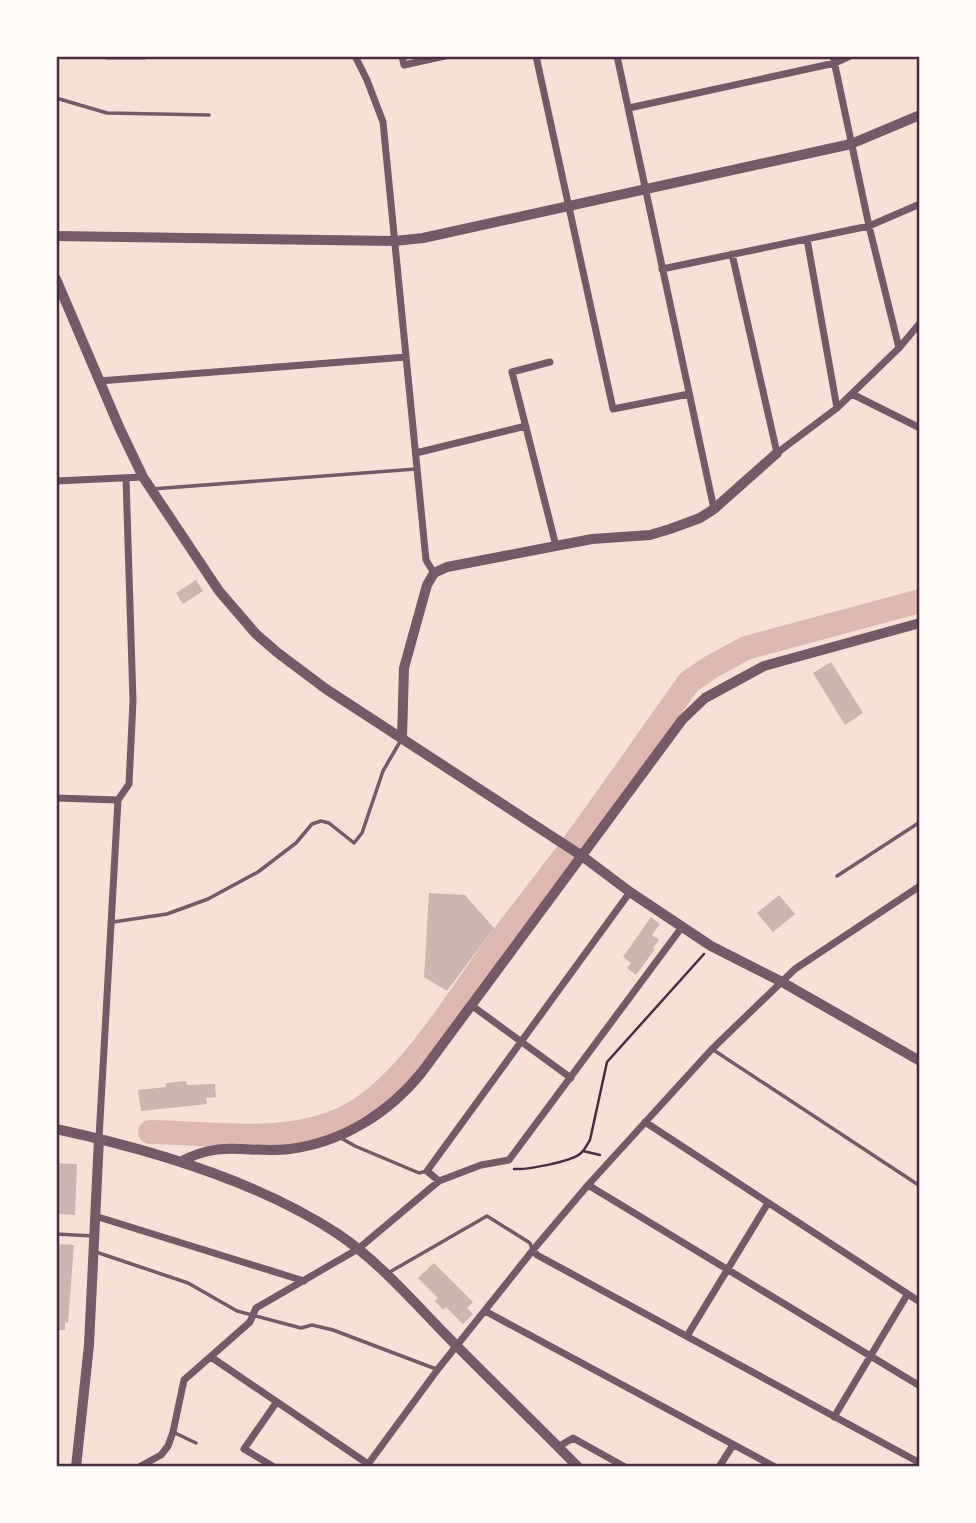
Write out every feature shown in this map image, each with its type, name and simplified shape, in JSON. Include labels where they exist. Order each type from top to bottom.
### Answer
[{"type":"street","points":[[107,56],[141,56]]},
{"type":"street","points":[[355,56],[383,122],[426,560],[434,573]]},
{"type":"street","points":[[401,56],[404,65],[445,56]]},
{"type":"street","points":[[537,56],[613,409],[690,394]]},
{"type":"street","points":[[617,56],[714,509]]},
{"type":"street","points":[[629,108],[850,56]]},
{"type":"street","points":[[834,59],[869,226],[899,348]]},
{"type":"street","points":[[56,236],[396,241],[424,238],[851,144],[920,115]]},
{"type":"street","points":[[662,269],[869,226],[920,204]]},
{"type":"street","points":[[807,239],[837,408]]},
{"type":"street","points":[[732,254],[777,453]]},
{"type":"street","points":[[56,279],[143,477],[219,591],[256,634],[296,668],[578,854],[711,946],[782,982],[920,1061]]},
{"type":"street","points":[[402,738],[404,668],[422,598],[434,573],[447,567],[592,539],[650,535],[700,518],[714,509],[777,453],[837,408],[899,348],[920,323]]},
{"type":"street","points":[[99,382],[405,357]]},
{"type":"street","points":[[550,362],[512,372],[556,546]]},
{"type":"street","points":[[852,394],[920,428]]},
{"type":"street","points":[[416,453],[526,426]]},
{"type":"street","points":[[56,481],[143,477]]},
{"type":"street","points":[[76,1467],[89,1345],[118,800],[130,784],[133,701],[126,478]]},
{"type":"street","points":[[180,1162],[208,1149],[290,1149],[338,1137],[360,1127],[407,1091],[578,854],[682,720],[705,698],[764,666],[920,622]]},
{"type":"street","points":[[56,798],[118,800]]},
{"type":"street","points":[[211,1357],[367,1466],[438,1369],[533,1251],[588,1185],[712,1049],[795,969],[920,886]]},
{"type":"street","points":[[439,1181],[427,1171],[630,892]]},
{"type":"street","points":[[139,1467],[162,1455],[173,1432],[184,1380],[250,1322],[256,1308],[358,1249],[439,1181],[481,1165],[509,1160],[682,927]]},
{"type":"street","points":[[471,1005],[571,1078]]},
{"type":"street","points":[[645,1122],[920,1302]]},
{"type":"street","points":[[56,1129],[99,1138],[180,1162],[292,1208],[338,1234],[386,1274],[578,1467]]},
{"type":"street","points":[[588,1185],[920,1387]]},
{"type":"street","points":[[687,1336],[768,1203]]},
{"type":"street","points":[[95,1216],[304,1281]]},
{"type":"street","points":[[533,1251],[920,1463]]},
{"type":"street","points":[[834,1417],[907,1295]]},
{"type":"street","points":[[485,1311],[775,1467]]},
{"type":"street","points":[[274,1467],[244,1449],[276,1403]]},
{"type":"street","points":[[558,1447],[573,1438],[625,1467]]},
{"type":"street","points":[[719,1467],[733,1445]]},
{"type":"lane","points":[[56,98],[107,113],[209,115]]},
{"type":"lane","points":[[152,489],[418,469]]},
{"type":"lane","points":[[112,922],[167,914],[208,899],[258,872],[296,843],[312,824],[321,821],[329,823],[354,842],[362,833],[383,771],[402,738]]},
{"type":"lane","points":[[837,876],[920,822]]},
{"type":"lane","points":[[712,1049],[920,1186]]},
{"type":"lane","points":[[338,1137],[419,1173],[427,1171]]},
{"type":"lane","points":[[386,1274],[487,1216],[530,1243],[533,1251]]},
{"type":"lane","points":[[56,1234],[95,1236]]},
{"type":"lane","points":[[94,1252],[188,1283],[237,1311],[301,1328],[312,1325],[333,1331],[438,1369]]},
{"type":"lane","points":[[173,1432],[196,1443]]},
{"type":"path","points":[[509,1160],[515,1170],[558,1162],[578,1156],[583,1151],[590,1140],[607,1062],[711,946]]},
{"type":"path","points":[[583,1151],[614,1157]]},
{"type":"building","points":[[196,580],[203,591],[183,604],[176,593]]},
{"type":"building","points":[[831,662],[863,713],[845,725],[813,673]]},
{"type":"building","points":[[429,893],[465,895],[494,928],[447,991],[424,977]]},
{"type":"building","points":[[779,895],[795,914],[773,932],[757,913]]},
{"type":"building","points":[[651,917],[660,924],[652,935],[659,940],[636,975],[627,968],[631,963],[623,957]]},
{"type":"building","points":[[186,1081],[187,1085],[215,1084],[216,1097],[206,1098],[207,1104],[141,1111],[138,1090],[166,1087],[166,1083]]},
{"type":"building","points":[[56,1163],[77,1164],[75,1215],[56,1214]]},
{"type":"building","points":[[56,1244],[74,1245],[68,1323],[65,1322],[65,1330],[56,1330]]},
{"type":"building","points":[[434,1263],[473,1302],[467,1308],[473,1314],[463,1324],[446,1307],[443,1310],[435,1301],[438,1298],[418,1278]]},
{"type":"waterway","points":[[150,1132],[246,1136],[294,1133],[340,1120],[364,1106],[387,1088],[429,1040],[689,682],[746,648],[920,601]]}]
